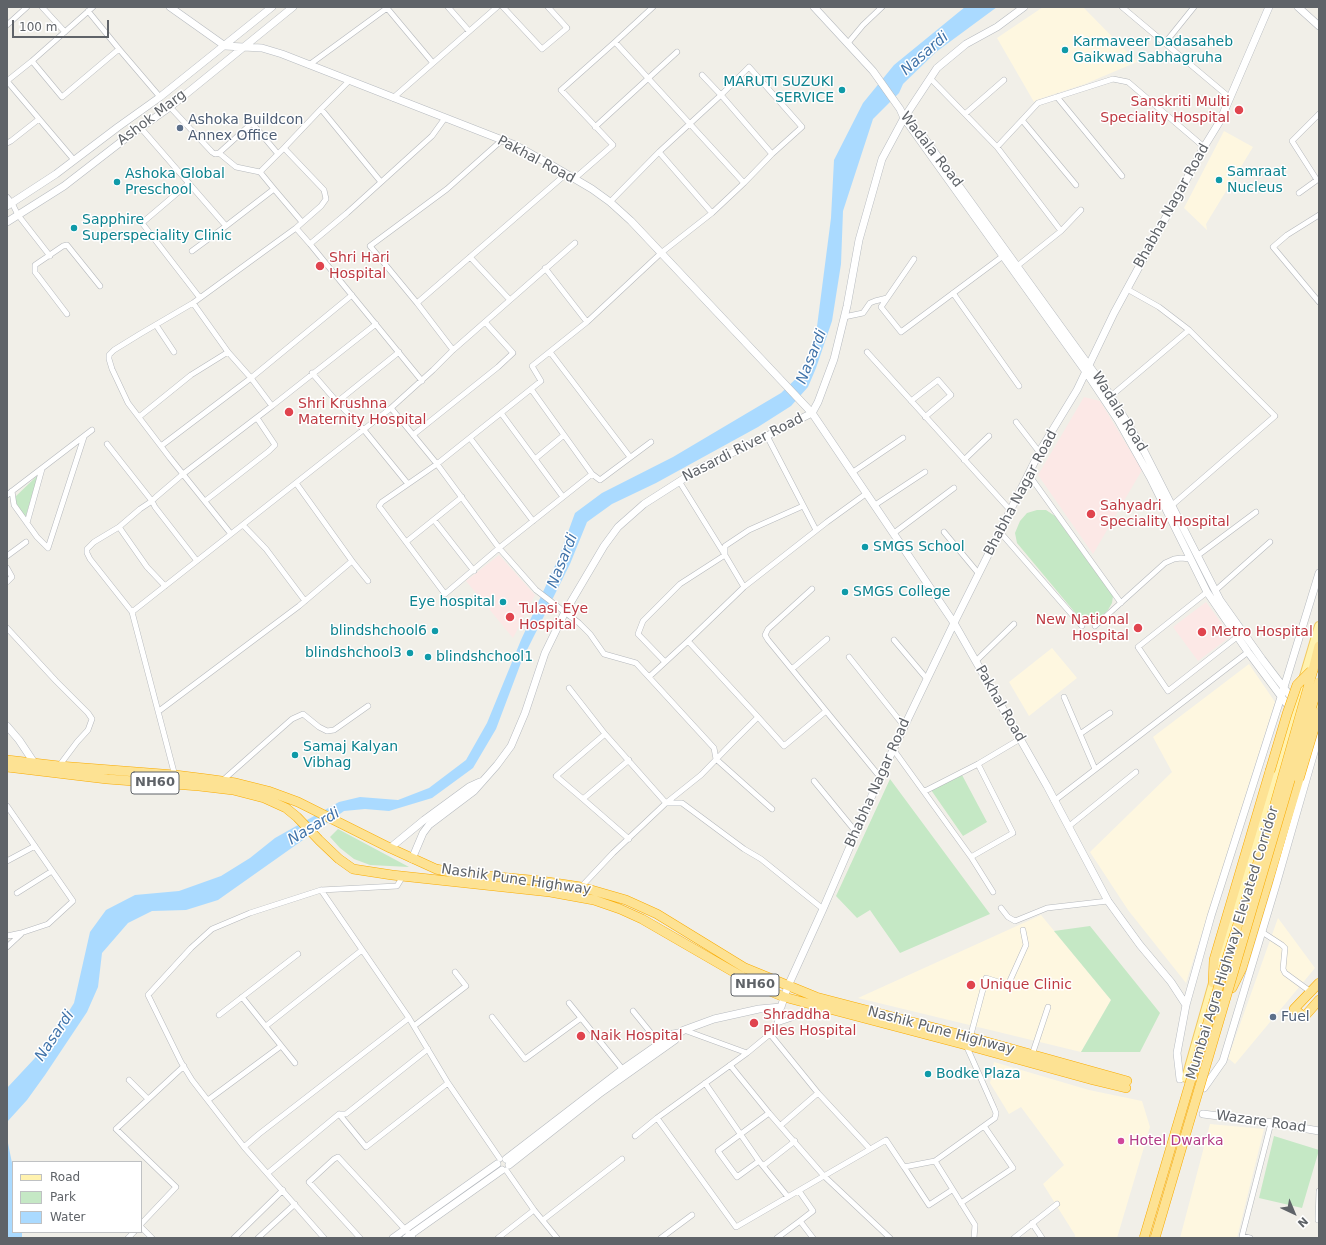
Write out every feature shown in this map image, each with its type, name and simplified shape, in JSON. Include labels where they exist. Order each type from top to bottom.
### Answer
[{"type":"highway","name":"Mumbai Agra Highway Elevated Corridor","points":[[1144,1238],[1225,965],[1261,853],[1319,646]]},
{"type":"highway","points":[[1212,983],[1214,960],[1287,714],[1297,685],[1312,670]]},
{"type":"highway","name":"Mumbai Agra Highway Elevated Corridor","points":[[1155,1238],[1319,682]]},
{"type":"highway","points":[[1232,988],[1242,968],[1319,712]]},
{"type":"highway","name":"Nashik Pune Highway","points":[[7,760],[35,764],[107,779],[233,790],[264,798],[286,808],[339,859],[353,868],[403,876]]},
{"type":"highway","name":"Nashik Pune Highway","points":[[7,767],[175,775],[222,781],[268,791],[298,802],[412,859],[436,868],[455,873],[541,881],[581,887],[626,900],[657,914],[745,968],[816,998],[1093,1080],[1127,1084],[1032,1055],[968,1042]]},
{"type":"highway","name":"NH60","points":[[403,876],[550,892],[594,900],[620,908],[642,919],[751,983],[784,997],[968,1042]]},
{"type":"highway","points":[[1319,983],[1294,1009],[1304,1017],[1319,1000]]},
{"type":"main road","points":[[1183,1079],[1319,626]]},
{"type":"main road","points":[[1204,1088],[1232,988],[1319,700]]},
{"type":"street","points":[[7,25],[27,7]]},
{"type":"street","points":[[42,7],[65,32]]},
{"type":"street","points":[[74,160],[7,81],[93,7]]},
{"type":"street","points":[[170,7],[225,46]]},
{"type":"street","name":"Ashok Marg","points":[[9,202],[56,174],[160,97],[272,7]]},
{"type":"street","name":"Ashok Marg","points":[[7,222],[64,186],[140,127],[170,106],[293,7]]},
{"type":"street","points":[[308,65],[387,7],[433,63]]},
{"type":"street","points":[[448,7],[469,31]]},
{"type":"street","points":[[393,98],[497,7]]},
{"type":"street","points":[[503,7],[542,49],[567,28],[548,7]]},
{"type":"street","points":[[574,179],[612,145],[561,90],[654,7]]},
{"type":"street","name":"Wadala Road","points":[[814,7],[873,71],[1015,268],[1112,396],[1136,436],[1194,557],[1207,592],[1237,637],[1293,713],[1311,728]]},
{"type":"street","points":[[848,44],[863,25],[882,7]]},
{"type":"street","points":[[810,410],[818,402],[834,359],[859,240],[882,159],[905,116],[937,68],[966,44],[997,27],[1024,7]]},
{"type":"street","points":[[1122,7],[1229,97]]},
{"type":"street","points":[[1165,43],[1194,7]]},
{"type":"street","name":"Bhabha Nagar Road","points":[[781,1007],[788,986],[880,777],[926,679],[1041,449],[1077,390],[1127,288],[1204,147],[1220,121],[1229,97],[1269,7]]},
{"type":"street","points":[[1298,7],[1319,26]]},
{"type":"street","points":[[88,11],[160,97]]},
{"type":"street","points":[[615,42],[744,183]]},
{"type":"street","name":"Pakhal Road","points":[[225,46],[262,48],[282,54],[515,145],[566,174],[610,202],[631,220],[810,410],[954,622],[1054,800],[1108,901],[1140,945],[1171,982],[1186,1005]]},
{"type":"street","points":[[32,61],[62,97],[119,49]]},
{"type":"street","points":[[595,126],[677,52]]},
{"type":"street","points":[[592,474],[499,548],[474,571],[445,594],[378,506],[437,464],[541,381],[532,366],[587,322],[661,253],[712,213],[772,154],[802,127],[749,67],[659,152],[610,202]]},
{"type":"street","points":[[702,75],[772,154]]},
{"type":"street","points":[[930,78],[998,146],[1061,231]]},
{"type":"street","points":[[998,146],[1038,103],[1113,79],[1128,82],[1204,147]]},
{"type":"street","points":[[965,114],[1004,80]]},
{"type":"street","points":[[260,172],[349,81]]},
{"type":"street","points":[[1057,97],[1122,176]]},
{"type":"street","points":[[170,106],[212,152],[215,154],[219,153],[236,167],[260,172],[302,222]]},
{"type":"street","points":[[321,109],[381,182]]},
{"type":"street","points":[[1299,193],[1317,180],[1292,141],[1319,114]]},
{"type":"street","name":"Wadala Road","points":[[905,116],[1003,256],[1015,268],[1086,372],[1121,426],[1169,507]]},
{"type":"street","points":[[310,244],[347,213],[432,136],[444,118]]},
{"type":"street","points":[[7,143],[40,119]]},
{"type":"street","points":[[1022,120],[1076,185]]},
{"type":"street","points":[[219,153],[252,123],[278,154]]},
{"type":"street","points":[[140,127],[226,226]]},
{"type":"street","points":[[453,350],[370,246],[447,189],[502,140]]},
{"type":"street","points":[[231,534],[128,403],[108,359],[109,355],[114,350],[193,303],[296,228],[326,199],[324,190],[284,148]]},
{"type":"street","points":[[659,152],[712,213]]},
{"type":"street","points":[[417,303],[566,174]]},
{"type":"street","points":[[189,183],[142,223],[200,298]]},
{"type":"street","points":[[192,251],[274,189]]},
{"type":"street","points":[[9,202],[50,256]]},
{"type":"street","points":[[1015,268],[1061,231],[1081,210]]},
{"type":"street","points":[[1318,217],[1286,235],[1273,247],[1319,302]]},
{"type":"street","points":[[296,228],[422,381]]},
{"type":"street","points":[[132,612],[391,408],[422,381],[453,350],[575,243]]},
{"type":"street","points":[[67,314],[35,272],[35,266],[63,246],[67,245],[100,286]]},
{"type":"street","points":[[914,259],[881,307],[901,332],[1003,256]]},
{"type":"street","points":[[470,257],[510,300]]},
{"type":"street","points":[[545,268],[587,322]]},
{"type":"street","points":[[1127,288],[1159,307],[1189,330],[1275,416],[1169,507]]},
{"type":"street","points":[[953,293],[1019,386]]},
{"type":"street","points":[[161,446],[251,378],[352,295]]},
{"type":"street","points":[[844,317],[863,313],[870,303],[875,300],[887,298]]},
{"type":"street","points":[[193,303],[228,352],[251,378],[272,406]]},
{"type":"street","points":[[413,435],[498,367],[513,353],[485,322]]},
{"type":"street","points":[[156,324],[174,352]]},
{"type":"street","points":[[176,785],[175,775],[132,612],[90,560],[87,549],[94,542],[118,527],[140,509],[152,502],[183,474],[258,418],[312,373],[376,324]]},
{"type":"street","points":[[1112,396],[1189,330]]},
{"type":"street","points":[[138,417],[191,375],[228,352]]},
{"type":"street","points":[[337,402],[399,352]]},
{"type":"street","points":[[550,352],[630,457]]},
{"type":"street","points":[[867,352],[1011,511]]},
{"type":"street","points":[[312,373],[364,430],[408,484]]},
{"type":"street","points":[[911,401],[938,380],[951,395],[925,417]]},
{"type":"street","points":[[531,389],[592,474],[600,480],[650,442]]},
{"type":"street","points":[[391,408],[437,464],[499,548],[536,590],[579,623],[590,634],[604,654],[636,663],[714,748],[716,759],[772,809]]},
{"type":"street","name":"Nasardi River Road","points":[[412,859],[423,834],[429,825],[474,791],[505,755],[516,737],[545,653],[565,612],[604,546],[618,527],[644,504],[702,467],[767,436],[810,410]]},
{"type":"street","points":[[500,413],[563,497]]},
{"type":"street","points":[[205,501],[275,445],[258,418]]},
{"type":"street","points":[[1016,422],[1040,453]]},
{"type":"street","points":[[7,495],[92,430]]},
{"type":"street","points":[[534,459],[564,435]]},
{"type":"street","points":[[767,436],[816,530]]},
{"type":"street","points":[[964,460],[989,436]]},
{"type":"street","points":[[12,491],[14,505],[37,537],[48,548],[84,437]]},
{"type":"street","points":[[470,438],[533,521]]},
{"type":"street","points":[[853,472],[903,438]]},
{"type":"street","points":[[107,444],[197,561]]},
{"type":"street","points":[[27,523],[42,469]]},
{"type":"street","points":[[875,505],[925,472]]},
{"type":"street","points":[[1029,475],[1121,603]]},
{"type":"street","points":[[679,482],[744,587]]},
{"type":"street","points":[[296,483],[352,561],[368,580]]},
{"type":"street","points":[[894,533],[954,488]]},
{"type":"street","points":[[649,676],[744,587],[816,530],[867,493]]},
{"type":"street","points":[[406,542],[462,497]]},
{"type":"street","points":[[725,555],[725,546],[749,530],[803,506]]},
{"type":"street","points":[[1095,626],[1165,563],[1174,559],[1194,557],[1256,512]]},
{"type":"street","points":[[434,520],[474,571]]},
{"type":"street","points":[[243,524],[266,549],[305,601]]},
{"type":"street","points":[[118,527],[148,567],[166,586]]},
{"type":"street","points":[[944,532],[978,574]]},
{"type":"street","points":[[1000,532],[1082,626]]},
{"type":"street","points":[[7,556],[26,542]]},
{"type":"street","points":[[1216,590],[1270,542]]},
{"type":"street","points":[[665,662],[638,634],[643,621],[680,584],[725,555]]},
{"type":"street","name":"Wadala Road","points":[[1194,557],[1216,590],[1224,606],[1296,703],[1318,739]]},
{"type":"street","points":[[158,711],[249,645],[305,601],[352,561]]},
{"type":"street","points":[[7,568],[12,577],[7,582]]},
{"type":"street","points":[[1183,1079],[1177,1053],[1186,1005],[1211,916],[1319,573]]},
{"type":"street","points":[[812,589],[768,629],[765,635],[880,777]]},
{"type":"street","points":[[1207,592],[1138,647],[1168,690],[1237,637]]},
{"type":"street","points":[[976,662],[1014,624]]},
{"type":"street","points":[[7,628],[92,719],[88,730],[77,742],[58,770]]},
{"type":"street","points":[[792,670],[827,639]]},
{"type":"street","points":[[894,640],[926,679]]},
{"type":"street","points":[[688,641],[784,746],[826,711]]},
{"type":"street","points":[[1054,800],[1248,652]]},
{"type":"street","points":[[849,657],[904,726]]},
{"type":"street","points":[[569,688],[605,734],[666,803],[682,803],[744,849],[761,859],[823,909]]},
{"type":"street","points":[[1064,697],[1095,769]]},
{"type":"street","points":[[222,781],[292,719],[303,714],[327,731],[334,730],[368,706]]},
{"type":"street","points":[[1080,734],[1110,713]]},
{"type":"street","points":[[576,897],[581,887],[613,853],[666,803],[701,775],[758,717]]},
{"type":"street","points":[[7,726],[19,740],[35,764]]},
{"type":"street","points":[[605,734],[556,776],[629,839]]},
{"type":"street","points":[[925,791],[978,764],[1020,739]]},
{"type":"street","points":[[1204,1088],[1223,1061],[1318,739]]},
{"type":"street","points":[[893,749],[925,791],[994,892]]},
{"type":"street","points":[[583,799],[629,760]]},
{"type":"street","points":[[971,857],[1013,833],[978,764]]},
{"type":"street","points":[[1068,827],[1136,772]]},
{"type":"street","points":[[390,848],[424,820],[469,787],[484,780]]},
{"type":"street","points":[[814,781],[856,832]]},
{"type":"street","points":[[7,806],[73,901],[48,924],[7,936]]},
{"type":"street","points":[[7,861],[35,846]]},
{"type":"street","points":[[17,893],[52,871]]},
{"type":"street","points":[[324,1238],[244,1147],[192,1080],[148,995],[191,948],[212,929],[250,913],[321,890],[397,886],[403,876]]},
{"type":"street","points":[[321,890],[409,1018],[448,1082],[534,1210],[558,1238]]},
{"type":"street","points":[[1001,908],[1008,917],[1015,922],[1047,908],[1108,901]]},
{"type":"street","points":[[904,1167],[935,1161],[995,1118],[996,1113],[968,1042],[986,978],[1008,985],[1026,945],[1023,930]]},
{"type":"street","points":[[1262,932],[1285,948],[1283,969],[1285,973],[1311,992]]},
{"type":"street","points":[[7,947],[21,933]]},
{"type":"street","points":[[266,1026],[362,950]]},
{"type":"street","points":[[219,1015],[298,954]]},
{"type":"street","points":[[414,1026],[466,986],[455,972]]},
{"type":"street","points":[[242,997],[295,1063]]},
{"type":"street","points":[[569,1003],[624,1071]]},
{"type":"street","points":[[394,1238],[409,1235],[538,1138],[659,1043],[673,1034],[682,1032],[714,1019],[759,1009],[781,1007],[777,1023],[770,1034],[747,1053],[657,1118],[635,1136]]},
{"type":"street","points":[[777,1023],[823,1007]]},
{"type":"street","points":[[1032,1055],[1048,1007]]},
{"type":"street","points":[[633,1011],[659,1043]]},
{"type":"street","points":[[492,1017],[525,1059],[581,1018]]},
{"type":"street","points":[[244,1147],[409,1018]]},
{"type":"street","points":[[682,1032],[747,1053]]},
{"type":"street","points":[[624,1071],[675,1040],[682,1032]]},
{"type":"street","points":[[770,1034],[818,1093],[870,1149]]},
{"type":"street","points":[[208,1100],[281,1046]]},
{"type":"street","points":[[268,1173],[339,1114],[346,1114],[428,1049]]},
{"type":"street","points":[[730,1065],[769,1113],[824,1176],[890,1238]]},
{"type":"street","points":[[142,1225],[176,1187],[116,1129],[184,1066]]},
{"type":"street","points":[[129,1080],[148,1099]]},
{"type":"street","points":[[339,1114],[366,1147],[448,1082]]},
{"type":"street","points":[[704,1084],[759,1161],[788,1196]]},
{"type":"street","points":[[781,1125],[818,1093]]},
{"type":"street","points":[[759,1161],[736,1177],[718,1151],[769,1113]]},
{"type":"street","name":"Wazare Road","points":[[1203,1114],[1319,1131]]},
{"type":"street","points":[[657,1118],[736,1227],[886,1140],[929,1205],[952,1190]]},
{"type":"street","points":[[1250,1238],[1242,1236],[1271,1123]]},
{"type":"street","points":[[961,1203],[1013,1168],[984,1126]]},
{"type":"street","points":[[763,1166],[795,1142]]},
{"type":"street","points":[[360,1238],[309,1182],[338,1157],[409,1235]]},
{"type":"street","points":[[543,1220],[622,1159]]},
{"type":"street","points":[[935,1161],[975,1225],[974,1238]]},
{"type":"street","points":[[234,1238],[283,1190]]},
{"type":"street","points":[[777,1238],[813,1211],[799,1190]]},
{"type":"street","points":[[1318,1220],[1319,1191]]},
{"type":"street","points":[[258,1238],[295,1204]]},
{"type":"street","points":[[1014,1238],[1057,1204]]},
{"type":"street","points":[[498,1238],[534,1210]]},
{"type":"street","points":[[661,1238],[692,1215]]},
{"type":"street","points":[[800,1222],[813,1238]]},
{"type":"street","points":[[1032,1223],[1042,1238]]},
{"type":"street","points":[[142,1227],[152,1238]]},
{"type":"shaded area","name":"Karmaveer Dadasaheb Gaikwad Sabhagruha","points":[[1043,7],[1083,7],[1137,62],[1085,84],[1036,100],[1034,102],[997,38]]},
{"type":"shaded area","points":[[1224,131],[1253,147],[1206,224],[1207,230],[1184,208]]},
{"type":"shaded area","name":"Sahyadri Speciality Hospital","points":[[1084,397],[1100,401],[1142,470],[1093,554],[1038,475]]},
{"type":"shaded area","name":"Tulasi Eye Hospital","points":[[499,555],[535,595],[513,638],[466,581]]},
{"type":"shaded area","name":"Metro Hospital","points":[[1206,602],[1231,636],[1198,661],[1173,627]]},
{"type":"shaded area","points":[[1052,648],[1077,678],[1029,716],[1009,682]]},
{"type":"shaded area","points":[[1249,664],[1275,702],[1186,983],[1128,910],[1090,852],[1172,772],[1153,737]]},
{"type":"shaded area","points":[[1041,915],[1111,1000],[1081,1052],[858,998]]},
{"type":"shaded area","points":[[1278,918],[1315,968],[1235,1064],[1228,1058]]},
{"type":"shaded area","points":[[994,1062],[1089,1090],[1142,1101],[1150,1127],[1117,1238],[1075,1238],[1075,1235],[1043,1184],[1064,1165],[1021,1107],[1009,1114],[990,1083]]},
{"type":"shaded area","points":[[1210,1124],[1264,1129],[1237,1238],[1180,1238]]},
{"type":"green space","points":[[38,475],[25,519],[14,501],[15,497]]},
{"type":"green space","points":[[1037,510],[1046,510],[1055,516],[1113,596],[1112,603],[1108,610],[1096,621],[1089,623],[1082,621],[1017,543],[1015,533],[1020,521],[1027,513]]},
{"type":"green space","points":[[962,775],[987,822],[963,836],[931,790]]},
{"type":"green space","points":[[890,779],[990,914],[900,953],[870,910],[857,918],[836,896]]},
{"type":"green space","points":[[338,829],[409,867],[370,865],[354,859],[340,848],[330,837]]},
{"type":"green space","points":[[1090,926],[1160,1013],[1140,1052],[1081,1052],[1111,1000],[1054,931]]},
{"type":"green space","points":[[1274,1136],[1319,1150],[1302,1208],[1259,1198]]},
{"type":"water","name":"Nasardi","points":[[965,7],[997,7],[936,52],[903,84],[899,93],[873,119],[843,211],[841,264],[832,321],[808,387],[791,406],[758,427],[656,483],[612,504],[587,522],[570,564],[522,660],[496,729],[473,768],[432,798],[389,811],[365,809],[344,811],[218,900],[186,910],[152,911],[128,923],[102,953],[98,987],[87,1012],[27,1100],[7,1122],[7,1088],[35,1058],[59,1027],[74,1003],[90,932],[106,910],[135,895],[179,891],[221,876],[250,858],[275,838],[339,802],[360,797],[398,800],[429,788],[466,760],[487,723],[521,640],[559,557],[575,513],[602,493],[673,457],[781,393],[804,371],[815,342],[831,218],[834,160],[863,103],[894,65]]},
{"type":"water","points":[[7,1138],[12,1163],[12,1233],[22,1233],[22,1238],[7,1238]]},
{"type":"place","name":"Karmaveer Dadasaheb Gaikwad Sabhagruha","points":[[1065,50]]},
{"type":"place","name":"MARUTI SUZUKI SERVICE","points":[[842,90]]},
{"type":"place","name":"Sanskriti Multi Speciality Hospital","points":[[1239,110]]},
{"type":"place","name":"Ashoka Buildcon Annex Office","points":[[180,128]]},
{"type":"place","name":"Samraat Nucleus","points":[[1219,180]]},
{"type":"place","name":"Ashoka Global Preschool","points":[[117,182]]},
{"type":"place","name":"Sapphire Superspeciality Clinic","points":[[74,228]]},
{"type":"place","name":"Shri Hari Hospital","points":[[320,266]]},
{"type":"place","name":"Shri Krushna Maternity Hospital","points":[[289,412]]},
{"type":"place","name":"Sahyadri Speciality Hospital","points":[[1091,514]]},
{"type":"place","name":"SMGS School","points":[[865,547]]},
{"type":"place","name":"SMGS College","points":[[845,592]]},
{"type":"place","name":"Eye hospital","points":[[503,602]]},
{"type":"place","name":"Tulasi Eye Hospital","points":[[510,617]]},
{"type":"place","name":"New National Hospital","points":[[1138,628]]},
{"type":"place","name":"blindshchool6","points":[[435,631]]},
{"type":"place","name":"Metro Hospital","points":[[1202,632]]},
{"type":"place","name":"blindshchool3","points":[[410,653]]},
{"type":"place","name":"blindshchool1","points":[[428,657]]},
{"type":"place","name":"Samaj Kalyan Vibhag","points":[[295,755]]},
{"type":"place","name":"Unique Clinic","points":[[971,985]]},
{"type":"place","name":"Fuel","points":[[1273,1017]]},
{"type":"place","name":"Shraddha Piles Hospital","points":[[754,1023]]},
{"type":"place","name":"Naik Hospital","points":[[581,1036]]},
{"type":"place","name":"Bodke Plaza","points":[[928,1074]]},
{"type":"place","name":"Hotel Dwarka","points":[[1121,1141]]}]
